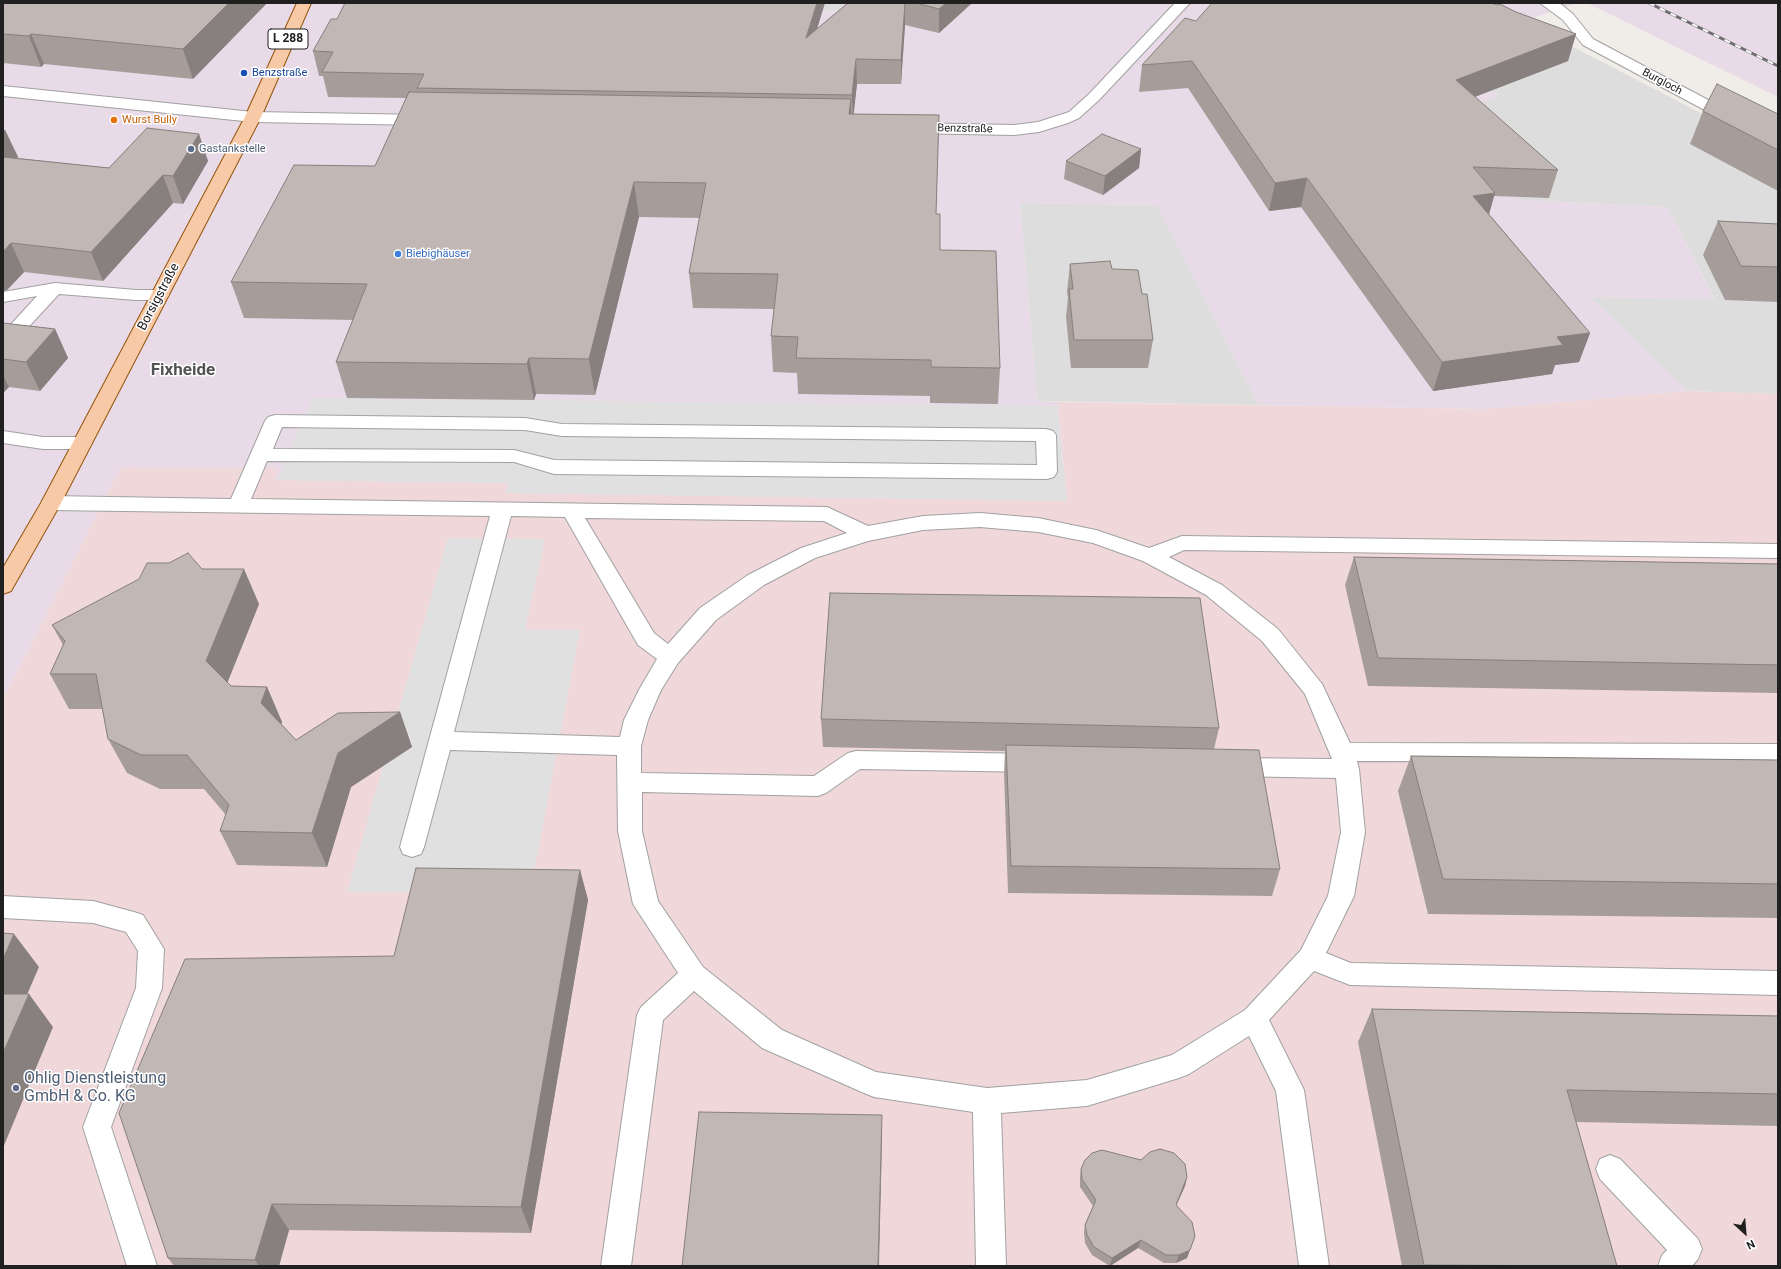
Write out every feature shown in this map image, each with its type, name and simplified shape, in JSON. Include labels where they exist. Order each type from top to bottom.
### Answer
[{"type":"main road","name":"Borsigstraße","points":[[3,586],[51,503],[253,117],[304,3]]},
{"type":"street","name":"Benzstraße","points":[[894,128],[1014,130],[1039,127],[1063,120],[1074,115],[1090,102],[1183,3]]},
{"type":"street","name":"Burgloch","points":[[1552,5],[1568,17],[1588,42],[1778,143]]},
{"type":"street","points":[[3,91],[253,117],[440,120]]},
{"type":"street","points":[[3,297],[55,288],[136,295],[160,295]]},
{"type":"street","points":[[3,344],[55,288]]},
{"type":"street","points":[[238,505],[274,421],[525,424],[562,430],[1046,435],[1047,472],[554,467],[514,456],[260,455]]},
{"type":"street","points":[[3,437],[43,443],[82,443]]},
{"type":"street","points":[[51,503],[238,505],[572,512],[827,514],[866,534]]},
{"type":"street","points":[[412,847],[502,510]]},
{"type":"street","points":[[572,512],[646,639],[670,657]]},
{"type":"street","points":[[980,520],[1038,525],[1096,537],[1150,556],[1214,590],[1270,635],[1314,690],[1345,760],[1353,832],[1341,896],[1310,958],[1254,1018],[1179,1065],[1087,1093],[987,1101],[874,1084],[772,1039],[694,975],[646,904],[630,831],[629,746],[636,720],[651,688],[670,657],[708,614],[756,580],[808,552],[866,534],[922,524],[980,520]]},
{"type":"street","points":[[1150,556],[1182,542],[1778,551]]},
{"type":"street","points":[[441,741],[629,746]]},
{"type":"street","points":[[1212,766],[1345,760],[1778,753]]},
{"type":"street","points":[[630,782],[818,786],[856,760],[1054,763]]},
{"type":"street","points":[[3,908],[93,912],[134,923],[151,949],[149,988],[97,1127],[142,1266]]},
{"type":"street","points":[[1310,958],[1350,974],[1778,983]]},
{"type":"street","points":[[616,1266],[650,1015],[694,975]]},
{"type":"street","points":[[1254,1018],[1290,1090],[1314,1266]]},
{"type":"street","points":[[987,1101],[991,1266]]},
{"type":"street","points":[[1610,1169],[1687,1249],[1673,1266]]},
{"type":"shaded area","points":[[3,3],[691,3],[860,13],[862,3],[1573,3],[1574,4],[1523,21],[1434,58],[1500,96],[1462,109],[1509,179],[1518,200],[1667,207],[1714,299],[1590,297],[1687,391],[1485,409],[1259,405],[1157,205],[1020,203],[1037,401],[1058,402],[1067,501],[505,493],[508,483],[275,480],[279,468],[121,467],[3,699]]},
{"type":"shaded area","points":[[691,3],[862,3],[860,13]]},
{"type":"shaded area","points":[[1587,3],[1772,3],[1778,6],[1778,97]]},
{"type":"shaded area","points":[[1523,21],[1778,153],[1778,394],[1687,391],[1589,297],[1714,298],[1667,207],[1518,200],[1509,179],[1461,109],[1499,96],[1434,58]]},
{"type":"shaded area","points":[[1020,203],[1157,205],[1259,405],[1037,401]]},
{"type":"shaded area","points":[[1687,391],[1778,394],[1778,1266],[3,1266],[3,699],[121,467],[280,468],[276,480],[508,483],[506,493],[1067,501],[1058,402],[1485,409]]},
{"type":"shaded area","points":[[313,398],[1057,406],[1067,501],[506,493],[508,483],[277,480]]},
{"type":"shaded area","points":[[448,538],[545,539],[525,630],[580,630],[530,893],[347,892]]},
{"type":"building","points":[[3,3],[229,3],[183,49],[31,34],[29,36],[3,34]]},
{"type":"building","points":[[345,3],[817,3],[806,38],[848,3],[905,3],[901,60],[856,59],[852,95],[417,88],[424,74],[322,72],[333,52],[313,51],[331,19],[337,19]]},
{"type":"building","points":[[916,3],[946,3],[939,9]]},
{"type":"building","points":[[1212,3],[1492,3],[1497,5],[1500,4],[1516,12],[1576,34],[1456,80],[1558,170],[1473,167],[1495,193],[1473,196],[1590,333],[1557,337],[1563,345],[1442,362],[1307,178],[1275,183],[1192,61],[1142,65],[1185,18],[1196,21]]},
{"type":"building","points":[[1717,84],[1778,114],[1778,150],[1703,111]]},
{"type":"building","points":[[409,92],[851,99],[849,114],[939,115],[936,214],[940,214],[940,250],[996,251],[1000,368],[931,367],[931,360],[796,358],[798,337],[771,336],[778,274],[689,273],[706,183],[634,182],[589,359],[529,358],[527,364],[336,362],[367,284],[231,282],[294,165],[375,166]]},
{"type":"building","points":[[147,128],[199,134],[173,176],[163,175],[91,252],[11,243],[3,252],[3,157],[109,168]]},
{"type":"building","points":[[1102,134],[1141,149],[1105,176],[1066,161]]},
{"type":"building","points":[[1718,221],[1778,224],[1778,267],[1741,266]]},
{"type":"building","points":[[1110,261],[1112,269],[1138,270],[1142,294],[1147,294],[1153,340],[1074,340],[1069,289],[1073,289],[1070,264]]},
{"type":"building","points":[[3,323],[55,329],[26,362],[3,359]]},
{"type":"building","points":[[188,553],[202,569],[244,569],[206,661],[231,686],[267,687],[261,703],[296,740],[338,713],[400,712],[338,753],[312,833],[220,831],[229,805],[187,755],[141,755],[108,739],[96,674],[50,674],[65,641],[52,625],[139,579],[147,563],[169,563]]},
{"type":"building","points":[[1354,557],[1778,564],[1778,665],[1378,658]]},
{"type":"building","points":[[830,593],[1200,598],[1219,728],[821,719]]},
{"type":"building","points":[[1006,745],[1259,750],[1280,869],[1011,866]]},
{"type":"building","points":[[1411,756],[1778,760],[1778,884],[1443,879]]},
{"type":"building","points":[[416,868],[580,870],[521,1207],[272,1204],[255,1260],[168,1258],[119,1113],[185,959],[394,956]]},
{"type":"building","points":[[3,933],[14,934],[3,959]]},
{"type":"building","points":[[3,994],[29,994],[3,1053]]},
{"type":"building","points":[[1372,1009],[1778,1016],[1778,1094],[1567,1090],[1617,1266],[1424,1265]]},
{"type":"building","points":[[699,1112],[882,1115],[878,1266],[682,1266]]},
{"type":"building","points":[[1160,1149],[1174,1153],[1185,1164],[1187,1177],[1176,1205],[1192,1222],[1195,1236],[1190,1250],[1179,1255],[1166,1255],[1141,1240],[1112,1258],[1094,1247],[1087,1235],[1085,1225],[1096,1200],[1082,1179],[1081,1169],[1085,1160],[1092,1153],[1102,1150],[1141,1160],[1150,1152]]},
{"type":"railway","points":[[1649,3],[1778,66]]},
{"type":"place","name":"Benzstraße","points":[[244,73]]},
{"type":"place","name":"Wurst Bully","points":[[114,120]]},
{"type":"place","name":"Gastankstelle","points":[[191,149]]},
{"type":"place","name":"Biebighäuser","points":[[398,254]]},
{"type":"place","name":"Ohlig Dienstleistung GmbH & Co. KG","points":[[16,1088]]},
{"type":"district","name":"Fixheide","points":[[183,371]]}]
